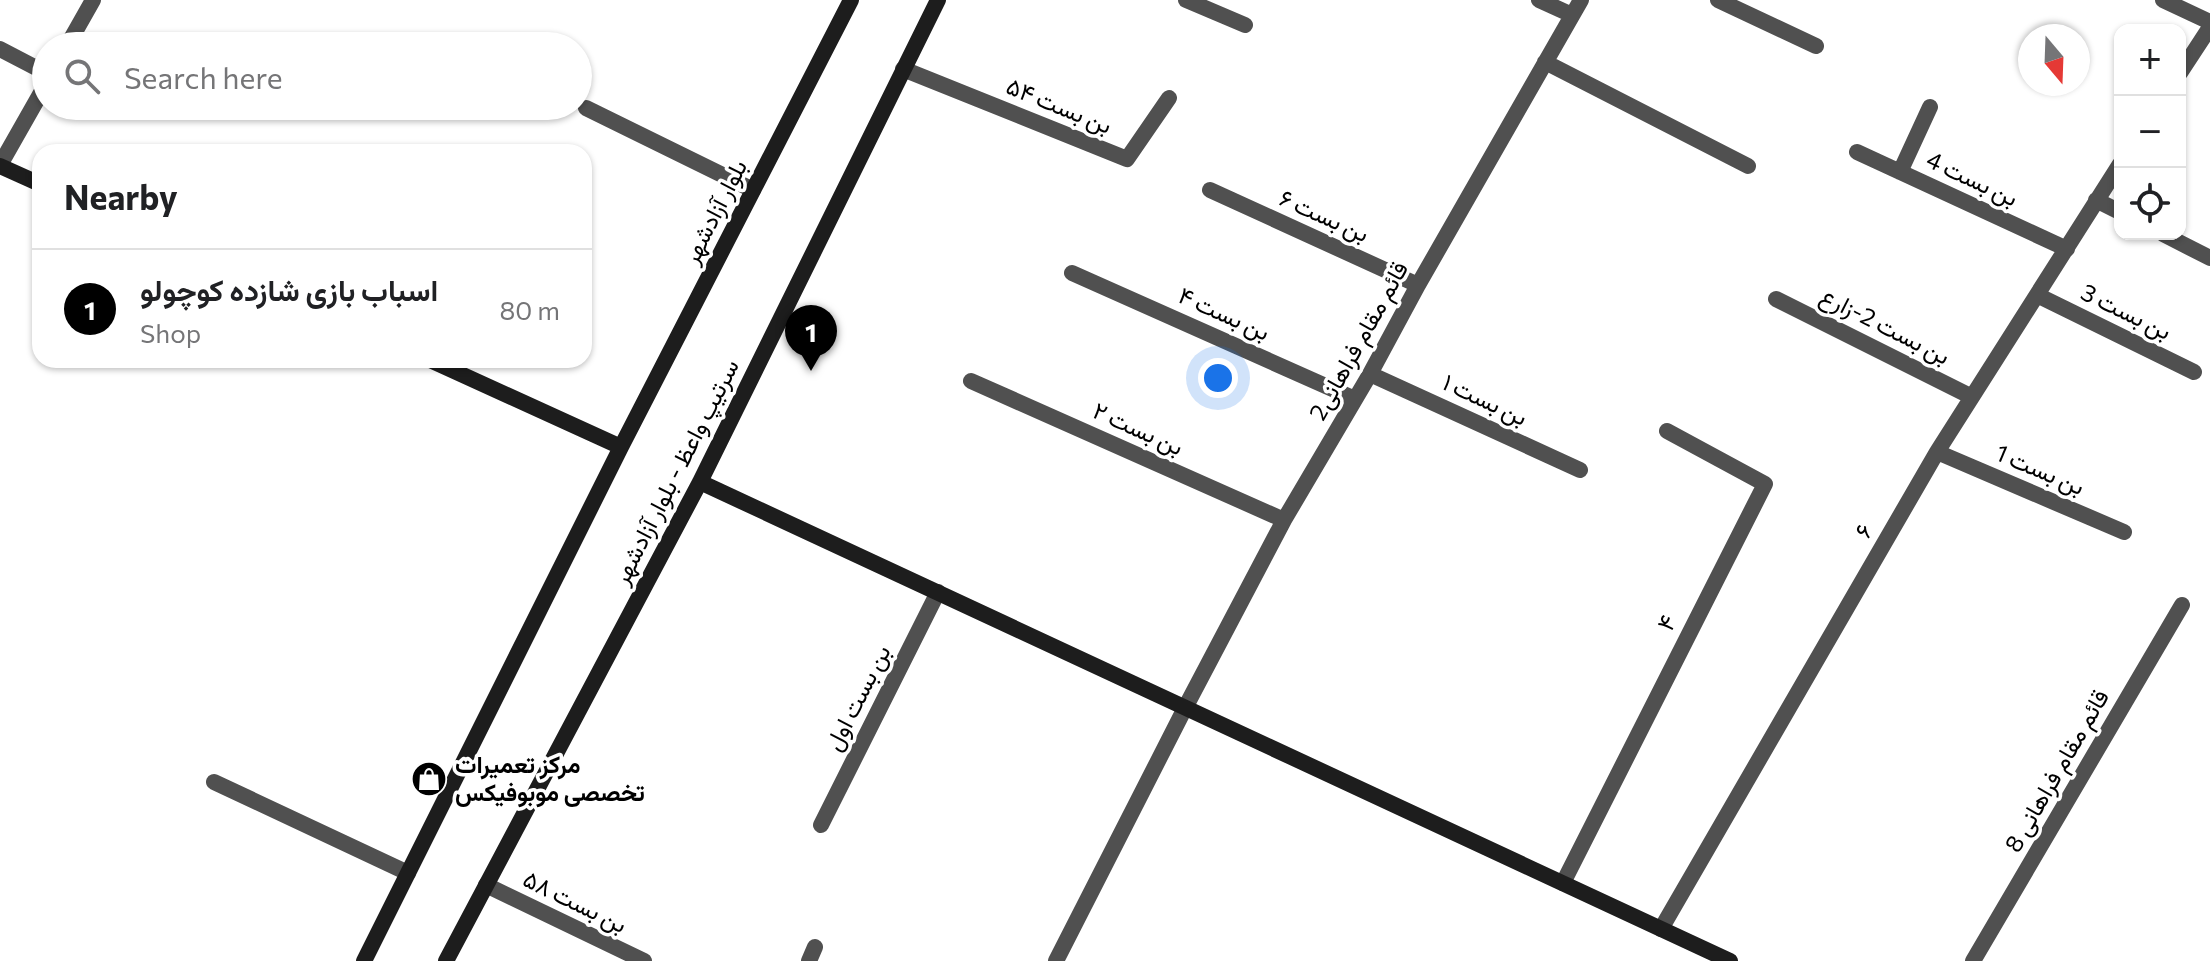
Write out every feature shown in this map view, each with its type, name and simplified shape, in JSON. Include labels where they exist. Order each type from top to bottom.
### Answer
[{"type":"main road","name":"بلوار آزادشهر","points":[[621,447],[851,0]]},
{"type":"main road","name":"سرتیپ واعظ - بلوار آزادشهر","points":[[446,961],[700,482],[938,0]]},
{"type":"main road","points":[[0,166],[32,180]]},
{"type":"main road","points":[[364,961],[621,447],[448,368]]},
{"type":"main road","points":[[700,482],[1721,959]]},
{"type":"street","points":[[75,32],[93,0]]},
{"type":"street","points":[[1186,0],[1245,25]]},
{"type":"street","points":[[1539,0],[1572,15]]},
{"type":"street","name":"2قائم مقام فراهانی","points":[[1056,961],[1284,520],[1581,0]]},
{"type":"street","points":[[1718,0],[1816,46]]},
{"type":"street","points":[[2163,0],[2210,25],[2186,63]]},
{"type":"street","points":[[0,49],[32,66]]},
{"type":"street","points":[[1545,62],[1748,166]]},
{"type":"street","name":"بن بست ۵۴","points":[[903,69],[1127,159],[1169,98]]},
{"type":"street","points":[[1900,172],[1930,107]]},
{"type":"street","points":[[0,166],[32,109]]},
{"type":"street","points":[[592,111],[753,190]]},
{"type":"street","name":"بن بست 4","points":[[1857,152],[2067,249]]},
{"type":"street","name":"۶","points":[[1661,929],[1937,452],[2117,168]]},
{"type":"street","name":"بن بست ۶","points":[[1210,190],[1418,285]]},
{"type":"street","points":[[2096,200],[2114,209]]},
{"type":"street","points":[[2175,240],[2210,258]]},
{"type":"street","name":"بن بست ۴","points":[[1072,273],[1355,399]]},
{"type":"street","name":"بن بست 3","points":[[2037,295],[2194,372]]},
{"type":"street","name":"بن بست 2-زارع","points":[[1776,299],[1972,397]]},
{"type":"street","name":"بن بست ۱","points":[[1370,374],[1580,470]]},
{"type":"street","name":"بن بست ۲","points":[[971,381],[1284,520]]},
{"type":"street","name":"۴","points":[[1563,883],[1765,484],[1667,431]]},
{"type":"street","name":"بن بست 1","points":[[1937,452],[2124,532]]},
{"type":"street","name":"بن بست اول","points":[[821,825],[938,592]]},
{"type":"street","name":"8 قائم مقام فراهانی","points":[[1973,961],[2182,605]]},
{"type":"street","points":[[214,782],[408,873]]},
{"type":"street","name":"بن بست ۵۸","points":[[486,885],[644,961]]},
{"type":"place","name":"اسباب بازی شازده کوچولو","points":[[811,371]]},
{"type":"place","name":"مرکز تعمیرات تخصصی موبوفیکس","points":[[429,779]]}]
